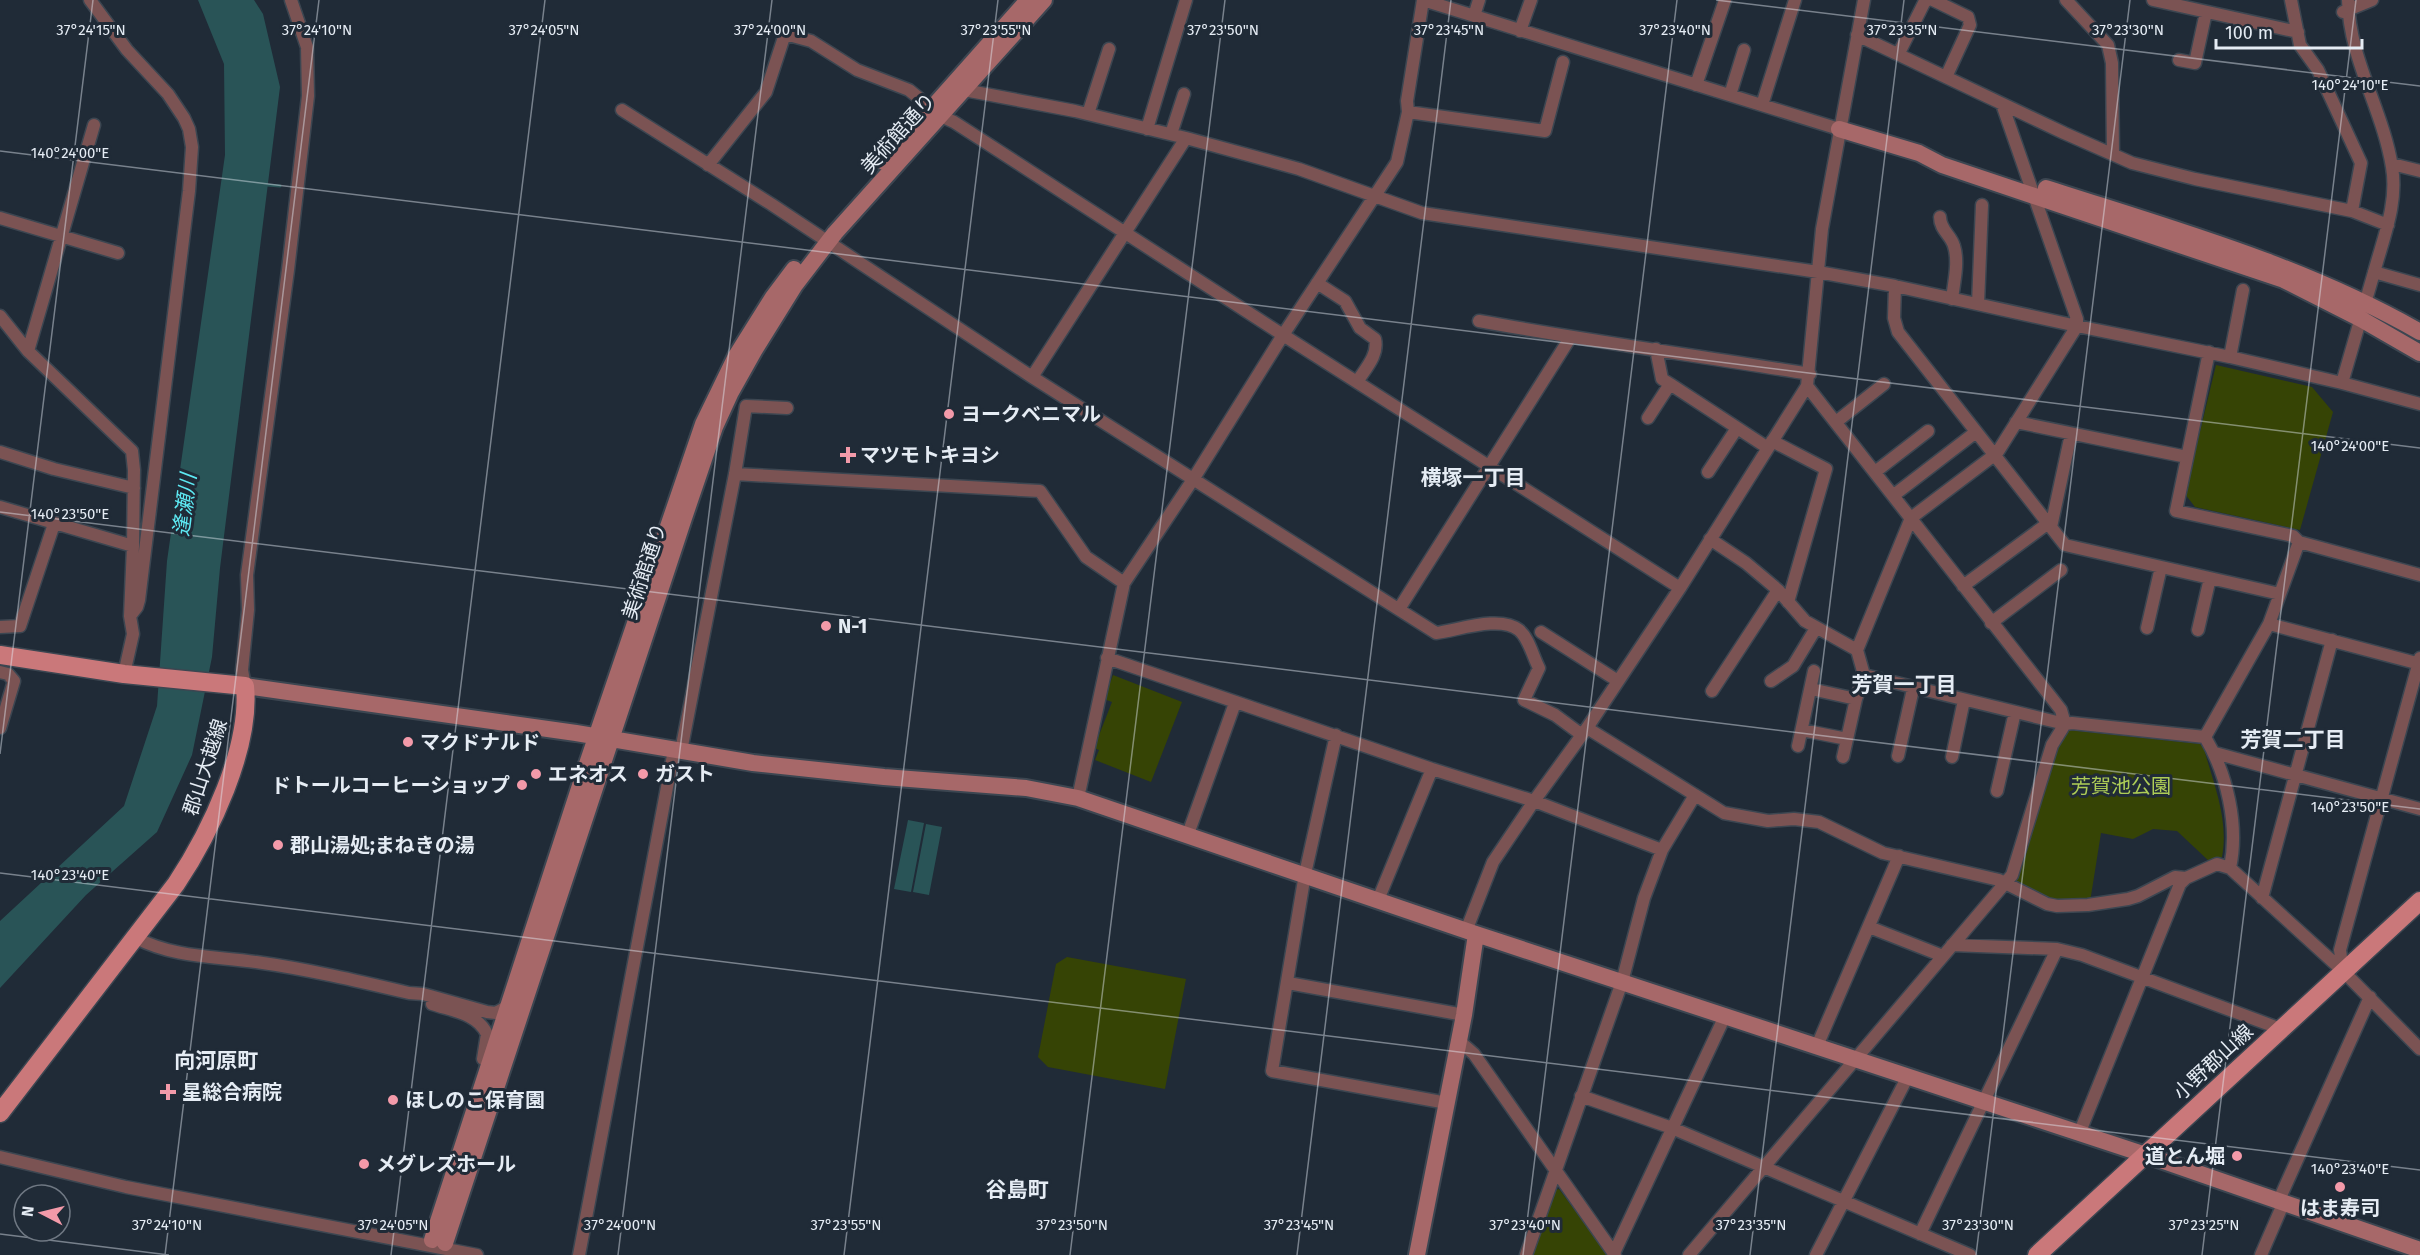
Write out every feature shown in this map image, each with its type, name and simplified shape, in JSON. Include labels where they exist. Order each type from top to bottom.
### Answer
[{"type":"main road","points":[[0,655],[128,674],[240,685]]},
{"type":"main road","name":"郡山大越線","points":[[0,1113],[136,938],[193,859],[225,790],[245,717],[240,685]]},
{"type":"main road","name":"小野郡山線","points":[[2037,1255],[2420,901]]},
{"type":"street","points":[[90,0],[127,50],[178,108],[189,129],[192,147],[189,191],[139,600],[130,616]]},
{"type":"street","points":[[291,0],[307,47],[308,96],[247,575],[248,610],[240,685],[817,771],[1026,788],[1078,798],[1471,932],[2146,1155],[2420,1250]]},
{"type":"street","name":"美術館通り","points":[[604,738],[438,1241],[470,1125],[510,1005],[604,738],[716,427],[731,392],[823,239],[936,113],[1028,0]]},
{"type":"street","name":"美術館通り","points":[[936,113],[964,90],[1044,0]]},
{"type":"street","points":[[1147,129],[1186,0]]},
{"type":"street","points":[[1078,798],[1124,583],[1396,162],[1408,112],[1407,101],[1423,0],[1919,153],[1942,165],[2032,189],[2420,332]]},
{"type":"street","points":[[1474,16],[1479,0]]},
{"type":"street","points":[[1520,31],[1531,0]]},
{"type":"street","points":[[1696,85],[1725,0]]},
{"type":"street","points":[[1761,105],[1795,0]]},
{"type":"street","points":[[1417,1255],[1464,1015],[1471,932],[1493,862],[1680,588],[1808,380],[1822,229],[1864,0]]},
{"type":"street","points":[[1899,53],[1925,1],[1928,0]]},
{"type":"street","points":[[1933,0],[1968,17],[1970,25],[1946,77]]},
{"type":"street","points":[[2066,0],[2108,45],[2112,82],[2113,154]]},
{"type":"street","points":[[2153,0],[2298,32]]},
{"type":"street","points":[[2291,0],[2300,45],[2318,70],[2361,163],[2352,212]]},
{"type":"street","points":[[2342,382],[2392,205],[2392,164],[2357,52],[2350,49],[2347,41],[2345,6],[2372,0]]},
{"type":"street","points":[[2179,60],[2195,63],[2206,12]]},
{"type":"street","points":[[708,165],[766,92],[787,33],[811,40],[857,70],[909,90],[936,113],[954,122],[1680,588]]},
{"type":"street","points":[[1857,34],[2132,163],[2195,179],[2352,212],[2388,225]]},
{"type":"street","points":[[1088,114],[1109,49]]},
{"type":"street","points":[[1730,95],[1744,50]]},
{"type":"street","points":[[1408,112],[1545,131],[1563,62]]},
{"type":"street","points":[[964,90],[1088,114],[1186,138],[1299,169],[1422,213],[1818,272],[1895,286],[2342,382],[2420,405]]},
{"type":"street","points":[[1171,134],[1184,93]]},
{"type":"street","points":[[1843,757],[1864,675],[1857,650],[1911,518],[1994,455],[2077,326],[2077,319],[2002,104]]},
{"type":"street","points":[[622,111],[823,239],[1032,377],[1194,477],[1436,633],[1492,622],[1505,624],[1520,631],[1539,668],[1524,700],[1584,731],[1724,813],[1768,821],[1794,819],[1819,822],[1867,847],[1984,876],[2005,883],[2047,904],[2066,907],[2128,899],[2175,877],[2186,878]]},
{"type":"street","points":[[28,351],[94,125]]},
{"type":"street","points":[[1032,377],[1186,138]]},
{"type":"street","points":[[2392,164],[2420,171]]},
{"type":"street","points":[[1978,304],[1982,205]]},
{"type":"street","points":[[1940,217],[1941,225],[1953,243],[1955,254],[1952,298]]},
{"type":"street","points":[[0,218],[118,253]]},
{"type":"street","points":[[2374,272],[2420,285]]},
{"type":"street","points":[[1317,283],[1345,301],[1360,328],[1375,339],[1377,345],[1374,354],[1357,382]]},
{"type":"street","points":[[1895,286],[1894,318],[1898,332],[2065,545],[2280,594]]},
{"type":"street","points":[[2230,357],[2243,290]]},
{"type":"street","points":[[2363,312],[2420,353]]},
{"type":"street","points":[[0,316],[28,351],[132,451],[134,488],[130,616],[133,634],[128,674]]},
{"type":"street","points":[[1479,321],[1570,338],[1656,349],[1808,380],[1836,422],[2061,710],[2065,724],[2052,745],[2012,875],[1689,1255]]},
{"type":"street","points":[[1399,609],[1570,338]]},
{"type":"street","points":[[1656,349],[1662,379],[1737,428],[1826,469],[1788,602]]},
{"type":"street","points":[[2209,352],[2176,511],[2293,536],[2300,542],[2420,575]]},
{"type":"street","points":[[1648,418],[1670,384]]},
{"type":"street","points":[[1836,422],[1884,384]]},
{"type":"street","points":[[579,1255],[735,474],[746,406],[788,408]]},
{"type":"street","points":[[2016,422],[2187,457]]},
{"type":"street","points":[[1708,472],[1737,428]]},
{"type":"street","points":[[1875,472],[1928,431]]},
{"type":"street","points":[[1894,495],[1976,432]]},
{"type":"street","points":[[1963,586],[2049,525],[2071,434]]},
{"type":"street","points":[[0,452],[54,469],[134,488]]},
{"type":"street","points":[[735,474],[1040,491],[1086,557],[1124,583]]},
{"type":"street","points":[[0,507],[133,546]]},
{"type":"street","points":[[0,627],[20,626],[54,524]]},
{"type":"street","points":[[1710,539],[1746,563],[1778,590],[1805,621],[1857,650]]},
{"type":"street","points":[[2205,736],[2269,624],[2300,542]]},
{"type":"street","points":[[2148,627],[2161,567]]},
{"type":"street","points":[[1991,623],[2061,570]]},
{"type":"street","points":[[2198,630],[2210,578]]},
{"type":"street","points":[[1712,692],[1778,590]]},
{"type":"street","points":[[2269,624],[2420,662],[2380,798],[2340,950],[2343,971]]},
{"type":"street","points":[[1771,681],[1792,666],[1816,628]]},
{"type":"street","points":[[1541,632],[1618,681]]},
{"type":"street","points":[[2262,898],[2332,640]]},
{"type":"street","points":[[1107,658],[1432,769],[1534,801],[1662,850]]},
{"type":"street","points":[[1798,746],[1814,671]]},
{"type":"street","points":[[0,672],[8,674],[14,681],[0,728]]},
{"type":"street","points":[[1864,675],[1913,689],[2065,724],[2205,736]]},
{"type":"street","points":[[1811,689],[1856,699]]},
{"type":"street","points":[[1898,756],[1913,689]]},
{"type":"street","points":[[1952,757],[1964,700]]},
{"type":"street","points":[[1188,834],[1235,703]]},
{"type":"street","points":[[1997,791],[2015,712]]},
{"type":"street","points":[[1802,730],[1847,739]]},
{"type":"street","points":[[1336,735],[1305,874],[1272,1071],[1447,1103]]},
{"type":"street","points":[[2205,736],[2215,753],[2234,821],[2230,868]]},
{"type":"street","points":[[2215,753],[2420,809]]},
{"type":"street","points":[[1378,900],[1432,769]]},
{"type":"street","points":[[1526,1255],[1554,1169],[1622,982],[1644,898],[1662,850],[1695,795]]},
{"type":"street","points":[[1817,1046],[1899,856]]},
{"type":"street","points":[[2079,1134],[2180,884],[2186,878],[2217,864],[2230,868],[2343,971],[2420,1049]]},
{"type":"street","points":[[1869,927],[1943,956]]},
{"type":"street","points":[[136,938],[181,954],[273,964],[423,994],[492,1013],[502,1011],[510,1005]]},
{"type":"street","points":[[1952,945],[2058,949],[2082,955],[2281,1029]]},
{"type":"street","points":[[1920,1234],[1986,1102],[2058,949]]},
{"type":"street","points":[[1288,983],[1464,1015]]},
{"type":"street","points":[[409,993],[421,1000],[472,1017],[478,1021],[487,1034],[485,1053],[469,1108],[470,1125]]},
{"type":"street","points":[[2261,1255],[2370,998]]},
{"type":"street","points":[[1458,1040],[1474,1054],[1615,1254],[1725,1016]]},
{"type":"street","points":[[1816,1255],[1908,1076]]},
{"type":"street","points":[[1581,1096],[1672,1128],[1970,1255]]},
{"type":"street","points":[[0,1157],[126,1187],[477,1255]]},
{"type":"green space","points":[[2216,365],[2312,387],[2333,412],[2300,530],[2195,507],[2185,494]]},
{"type":"green space","points":[[1113,675],[1182,702],[1151,782],[1095,760],[1099,750],[1094,748],[1112,702],[1104,699]]},
{"type":"green space","name":"芳賀池公園","points":[[2068,730],[2200,744],[2204,749],[2222,816],[2224,843],[2222,857],[2210,862],[2177,831],[2153,829],[2133,839],[2101,833],[2090,902],[2057,906],[2013,883],[2057,742]]},
{"type":"green space","points":[[1067,957],[1186,979],[1165,1089],[1048,1067],[1038,1057],[1056,964]]},
{"type":"green space","points":[[1559,1189],[1608,1255],[1531,1255],[1554,1190]]},
{"type":"water","name":"逢瀬川","points":[[198,0],[254,0],[263,14],[280,87],[220,568],[212,657],[192,755],[157,832],[86,895],[0,988],[0,921],[124,806],[157,706],[167,561],[225,155],[224,64]]},
{"type":"water","points":[[908,820],[924,823],[911,892],[894,889]]},
{"type":"water","points":[[926,824],[942,827],[929,895],[913,892]]},
{"type":"waterway","points":[[267,185],[280,186]]},
{"type":"place","name":"ヨークベニマル","points":[[949,414]]},
{"type":"place","name":"マツモトキヨシ","points":[[848,455]]},
{"type":"place","name":"N-1","points":[[826,626]]},
{"type":"place","name":"マクドナルド","points":[[408,742]]},
{"type":"place","name":"エネオス","points":[[536,774]]},
{"type":"place","name":"ガスト","points":[[643,774]]},
{"type":"place","name":"ドトールコーヒーショップ","points":[[522,785]]},
{"type":"place","name":"郡山湯処;まねきの湯","points":[[278,845]]},
{"type":"place","name":"星総合病院","points":[[168,1092]]},
{"type":"place","name":"ほしのこ保育園","points":[[393,1100]]},
{"type":"place","name":"道とん堀","points":[[2237,1156]]},
{"type":"place","name":"メグレズホール","points":[[364,1164]]},
{"type":"place","name":"はま寿司","points":[[2340,1187]]},
{"type":"district","name":"横塚一丁目","points":[[1473,478]]},
{"type":"district","name":"芳賀一丁目","points":[[1904,685]]},
{"type":"district","name":"芳賀二丁目","points":[[2293,740]]},
{"type":"district","name":"向河原町","points":[[216,1061]]},
{"type":"district","name":"谷島町","points":[[1017,1190]]}]
